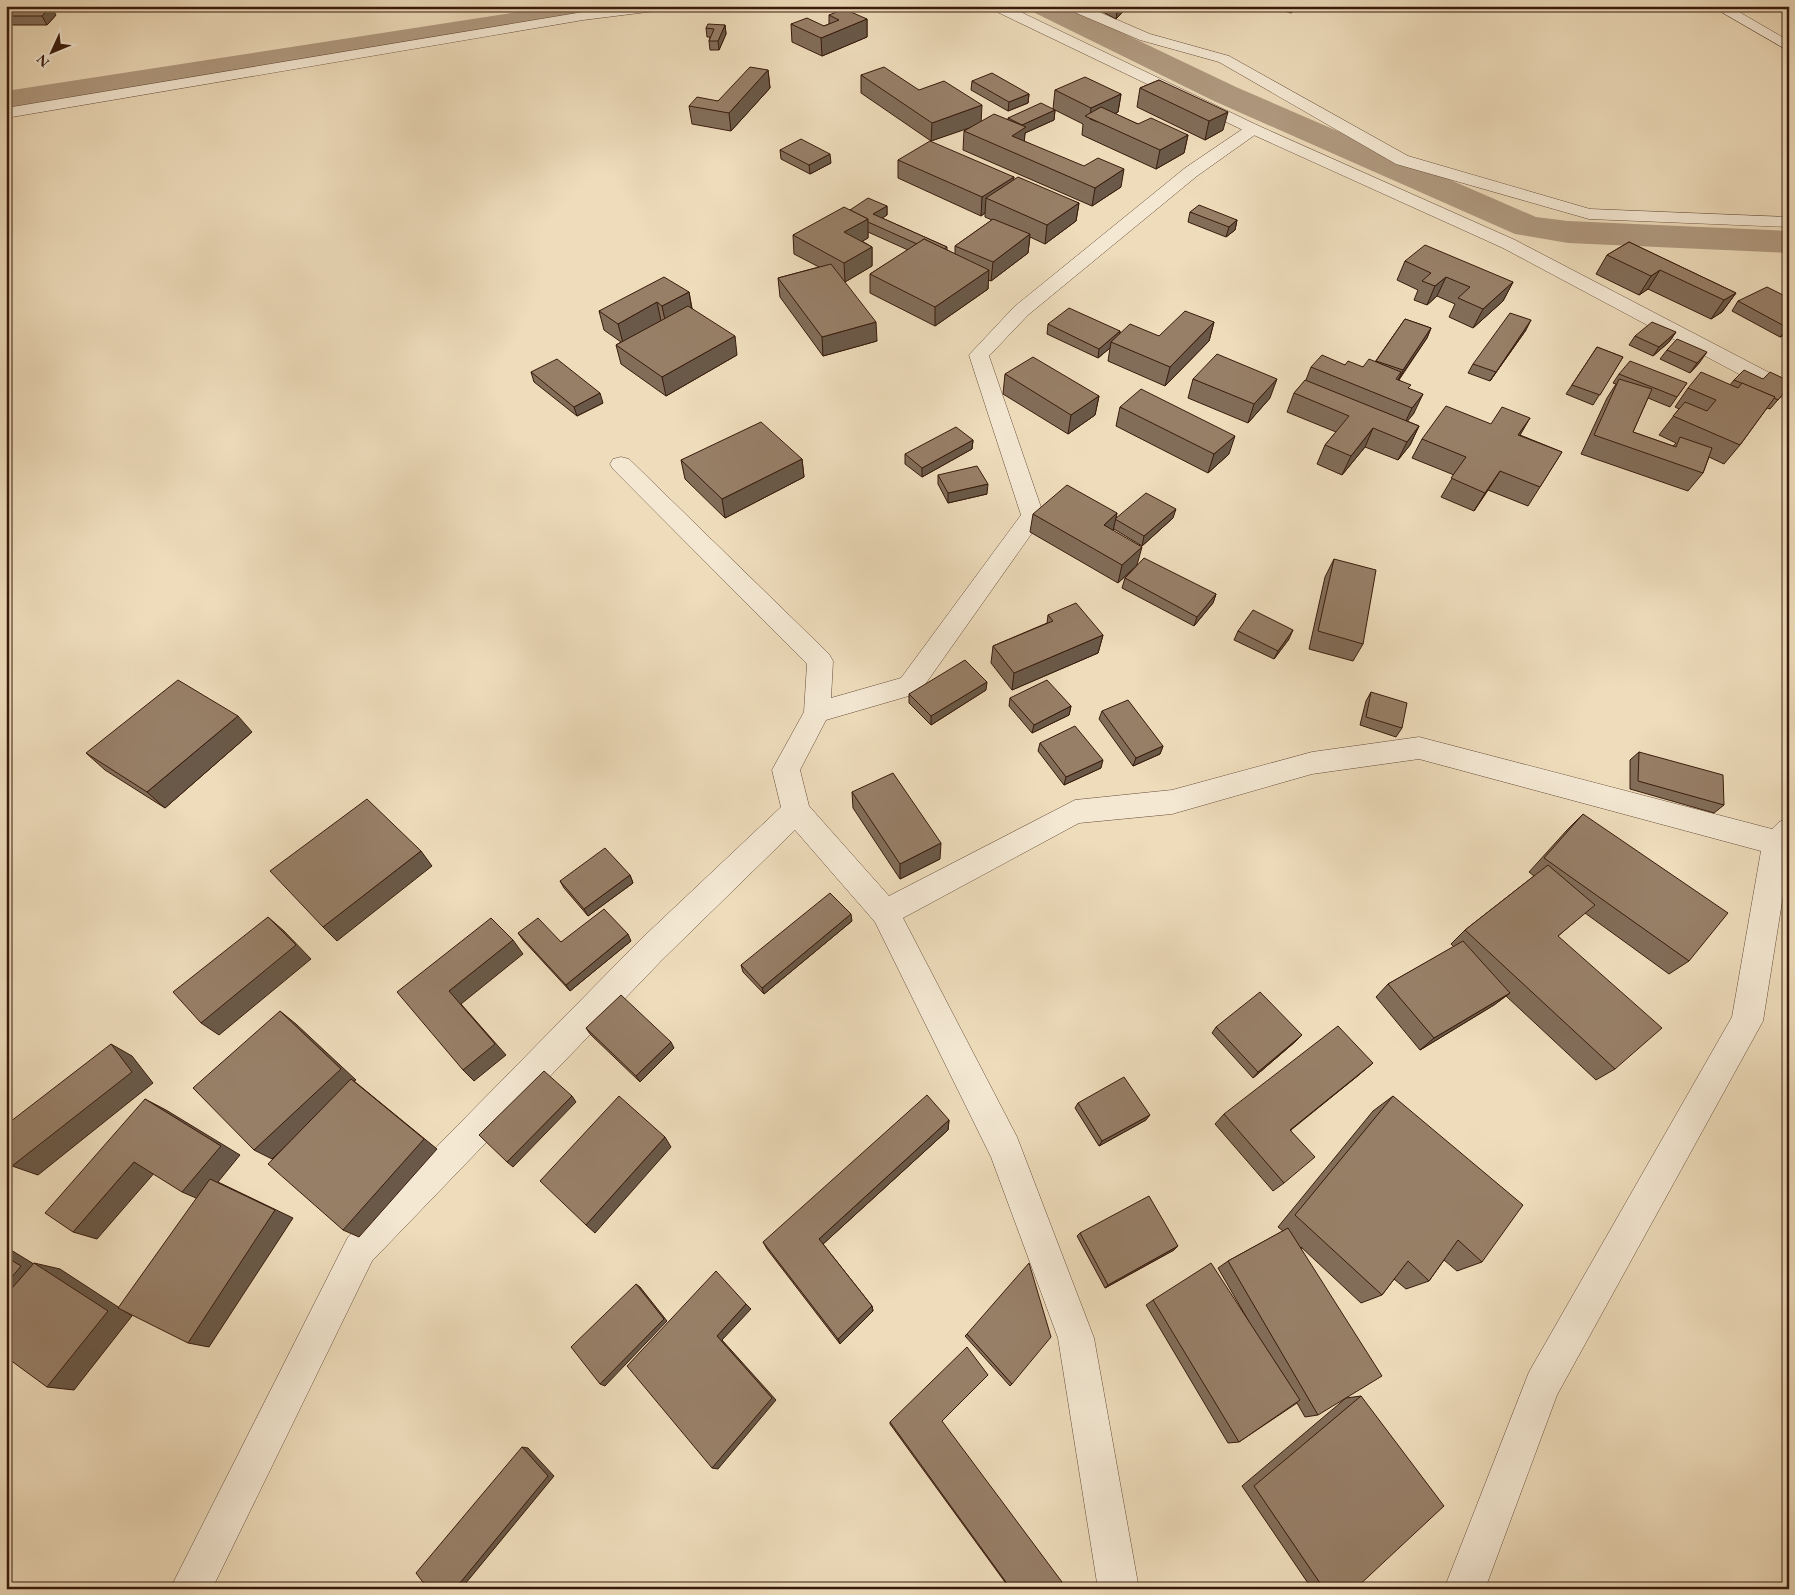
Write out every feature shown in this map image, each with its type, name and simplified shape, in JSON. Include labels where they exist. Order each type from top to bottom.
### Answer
[{"type":"street","points":[[6,112],[583,16],[663,6]]},
{"type":"street","points":[[996,6],[1253,129],[1509,244],[1789,392]]},
{"type":"street","points":[[1072,6],[1145,37],[1224,59],[1402,160],[1589,214],[1789,222]]},
{"type":"street","points":[[1718,6],[1789,47]]},
{"type":"street","points":[[818,712],[910,686],[1034,516],[979,355],[1021,310],[1191,172],[1253,129]]},
{"type":"street","points":[[621,464],[820,661],[818,712],[786,770],[796,810],[885,912],[1005,1149],[1076,1338],[1119,1589]]},
{"type":"street","points":[[885,912],[1076,812],[1172,802],[1312,763],[1419,748],[1783,836],[1747,1021],[1542,1385],[1464,1589]]},
{"type":"street","points":[[190,1589],[360,1249],[651,950],[796,810]]},
{"type":"building","points":[[6,6],[51,6],[42,16],[6,16]]},
{"type":"building","points":[[844,9],[867,19],[821,38],[791,24],[807,18],[824,26],[839,20],[829,15]]},
{"type":"building","points":[[708,24],[725,25],[718,41],[709,41],[714,29],[706,28]]},
{"type":"building","points":[[750,67],[768,70],[729,113],[689,106],[697,97],[718,101]]},
{"type":"building","points":[[884,67],[919,90],[944,81],[982,105],[932,123],[861,75]]},
{"type":"building","points":[[992,73],[1029,94],[1009,102],[972,81]]},
{"type":"building","points":[[1085,77],[1121,94],[1091,108],[1055,90]]},
{"type":"building","points":[[1159,80],[1228,112],[1209,121],[1140,88]]},
{"type":"building","points":[[1041,103],[1055,110],[1022,125],[1008,118]]},
{"type":"building","points":[[1101,107],[1138,124],[1151,118],[1188,135],[1160,150],[1085,116]]},
{"type":"building","points":[[994,114],[1026,127],[1012,136],[1084,166],[1098,158],[1124,169],[1095,188],[964,131]]},
{"type":"building","points":[[801,139],[830,154],[809,165],[780,150]]},
{"type":"building","points":[[930,141],[1014,177],[982,197],[898,160]]},
{"type":"building","points":[[1018,177],[1079,203],[1047,225],[986,198]]},
{"type":"building","points":[[868,198],[887,206],[873,214],[947,247],[944,249],[924,239],[917,244],[868,222],[868,219],[850,210]]},
{"type":"building","points":[[1199,205],[1237,220],[1229,227],[1190,212]]},
{"type":"building","points":[[844,207],[868,219],[844,232],[872,247],[844,263],[793,235]]},
{"type":"building","points":[[993,219],[1030,234],[993,262],[955,246]]},
{"type":"building","points":[[924,239],[989,270],[935,307],[870,274]]},
{"type":"building","points":[[1629,242],[1736,293],[1724,300],[1660,270],[1651,276],[1607,255]]},
{"type":"building","points":[[1425,245],[1513,282],[1483,309],[1458,298],[1470,287],[1446,277],[1435,286],[1422,281],[1431,273],[1405,261]]},
{"type":"building","points":[[831,264],[876,322],[822,337],[778,278]]},
{"type":"building","points":[[664,277],[689,292],[662,306],[657,302],[618,324],[599,311]]},
{"type":"building","points":[[1767,287],[1789,298],[1789,313],[1786,314],[1789,316],[1788,328],[1738,301]]},
{"type":"building","points":[[688,306],[735,336],[662,377],[616,345]]},
{"type":"building","points":[[1069,308],[1120,331],[1099,349],[1048,324]]},
{"type":"building","points":[[1185,311],[1214,322],[1170,367],[1111,342],[1130,324],[1159,336]]},
{"type":"building","points":[[1510,313],[1531,320],[1496,372],[1473,364]]},
{"type":"building","points":[[1405,319],[1431,328],[1403,370],[1376,361]]},
{"type":"building","points":[[1652,322],[1676,332],[1659,347],[1635,336]]},
{"type":"building","points":[[1677,339],[1707,352],[1697,363],[1667,350]]},
{"type":"building","points":[[1597,347],[1623,357],[1600,395],[1572,385]]},
{"type":"building","points":[[1217,354],[1277,379],[1254,404],[1193,379]]},
{"type":"building","points":[[1322,355],[1345,365],[1348,361],[1363,367],[1369,359],[1401,372],[1396,379],[1411,385],[1408,388],[1423,394],[1412,408],[1311,367]]},
{"type":"building","points":[[1033,357],[1099,396],[1071,415],[1005,374]]},
{"type":"building","points":[[557,359],[600,393],[574,407],[531,372]]},
{"type":"building","points":[[1630,361],[1687,383],[1677,397],[1619,374]]},
{"type":"building","points":[[1744,370],[1763,379],[1770,372],[1789,381],[1789,387],[1778,400],[1734,380]]},
{"type":"building","points":[[1701,372],[1738,388],[1742,383],[1775,397],[1740,445],[1673,416],[1685,402],[1707,411],[1716,400],[1688,388]]},
{"type":"building","points":[[1619,379],[1652,389],[1633,432],[1676,447],[1680,437],[1712,448],[1703,473],[1594,435]]},
{"type":"building","points":[[1305,380],[1419,426],[1407,442],[1373,428],[1351,456],[1325,445],[1349,416],[1294,393]]},
{"type":"building","points":[[1141,389],[1235,436],[1214,454],[1120,407]]},
{"type":"building","points":[[1446,406],[1491,424],[1502,407],[1530,418],[1518,435],[1562,452],[1540,487],[1500,471],[1485,493],[1451,478],[1466,457],[1422,439]]},
{"type":"building","points":[[761,422],[802,459],[722,499],[681,460]]},
{"type":"building","points":[[956,427],[973,440],[922,468],[905,454]]},
{"type":"building","points":[[977,466],[988,484],[948,493],[938,475]]},
{"type":"building","points":[[1067,485],[1117,513],[1104,525],[1142,547],[1122,565],[1033,514]]},
{"type":"building","points":[[1146,493],[1176,509],[1144,536],[1115,519]]},
{"type":"building","points":[[1144,558],[1216,594],[1197,617],[1125,578]]},
{"type":"building","points":[[1334,559],[1376,570],[1363,644],[1318,631]]},
{"type":"building","points":[[1076,603],[1103,635],[1014,673],[993,646],[1053,621],[1048,615]]},
{"type":"building","points":[[1253,610],[1293,630],[1278,651],[1238,631]]},
{"type":"building","points":[[965,660],[987,682],[931,716],[909,694]]},
{"type":"building","points":[[178,680],[238,716],[147,792],[86,753]]},
{"type":"building","points":[[1047,680],[1071,706],[1034,725],[1010,698]]},
{"type":"building","points":[[1371,692],[1407,703],[1402,728],[1366,717]]},
{"type":"building","points":[[1128,700],[1163,746],[1136,758],[1102,711]]},
{"type":"building","points":[[1075,726],[1103,760],[1066,777],[1040,743]]},
{"type":"building","points":[[1639,752],[1723,775],[1724,805],[1638,781]]},
{"type":"building","points":[[893,773],[941,843],[900,864],[852,792]]},
{"type":"building","points":[[367,799],[421,851],[323,927],[270,871]]},
{"type":"building","points":[[1583,814],[1728,913],[1689,961],[1544,858]]},
{"type":"building","points":[[605,848],[630,875],[584,909],[560,881]]},
{"type":"building","points":[[1548,865],[1595,905],[1558,936],[1662,1028],[1615,1069],[1465,930]]},
{"type":"building","points":[[830,893],[851,914],[762,988],[741,965]]},
{"type":"building","points":[[604,909],[628,934],[566,985],[518,933],[538,918],[561,942]]},
{"type":"building","points":[[268,917],[296,945],[201,1023],[173,992]]},
{"type":"building","points":[[491,918],[513,940],[449,991],[495,1044],[463,1070],[397,992]]},
{"type":"building","points":[[1463,941],[1510,993],[1434,1038],[1388,984]]},
{"type":"building","points":[[1260,992],[1302,1035],[1258,1072],[1216,1027]]},
{"type":"building","points":[[621,995],[671,1042],[636,1076],[586,1028]]},
{"type":"building","points":[[280,1011],[341,1069],[254,1150],[193,1088]]},
{"type":"building","points":[[1338,1026],[1373,1063],[1290,1130],[1315,1157],[1284,1183],[1224,1114]]},
{"type":"building","points":[[111,1044],[132,1072],[12,1166],[6,1157],[6,1125]]},
{"type":"building","points":[[544,1071],[572,1096],[507,1162],[479,1135]]},
{"type":"building","points":[[1124,1077],[1150,1115],[1102,1141],[1078,1103]]},
{"type":"building","points":[[351,1079],[424,1139],[343,1230],[268,1164]]},
{"type":"building","points":[[927,1095],[949,1120],[819,1239],[872,1306],[838,1339],[763,1242]]},
{"type":"building","points":[[619,1096],[665,1137],[586,1225],[540,1181]]},
{"type":"building","points":[[1393,1096],[1523,1205],[1482,1262],[1458,1240],[1429,1281],[1408,1261],[1382,1295],[1295,1215]]},
{"type":"building","points":[[145,1099],[221,1146],[182,1192],[134,1162],[73,1232],[45,1213]]},
{"type":"building","points":[[210,1179],[275,1210],[188,1343],[118,1308]]},
{"type":"building","points":[[1149,1196],[1178,1246],[1108,1285],[1080,1233]]},
{"type":"building","points":[[1288,1228],[1382,1376],[1318,1415],[1228,1261]]},
{"type":"building","points":[[6,1257],[21,1266],[6,1284]]},
{"type":"building","points":[[34,1263],[108,1311],[47,1387],[6,1357],[6,1295]]},
{"type":"building","points":[[1029,1263],[1051,1337],[1012,1384],[967,1334]]},
{"type":"building","points":[[1211,1263],[1300,1400],[1239,1442],[1153,1300]]},
{"type":"building","points":[[716,1271],[746,1304],[717,1336],[772,1398],[712,1468],[627,1366]]},
{"type":"building","points":[[636,1284],[664,1319],[600,1384],[571,1347]]},
{"type":"building","points":[[967,1347],[988,1375],[942,1421],[1062,1582],[1056,1589],[1011,1589],[890,1422]]},
{"type":"building","points":[[1361,1396],[1444,1506],[1355,1589],[1324,1589],[1254,1486]]},
{"type":"building","points":[[522,1447],[548,1476],[455,1589],[428,1589],[416,1573]]},
{"type":"waterway","points":[[6,100],[274,60],[612,6]]},
{"type":"waterway","points":[[1043,6],[1225,94],[1528,226],[1568,232],[1789,242]]}]
